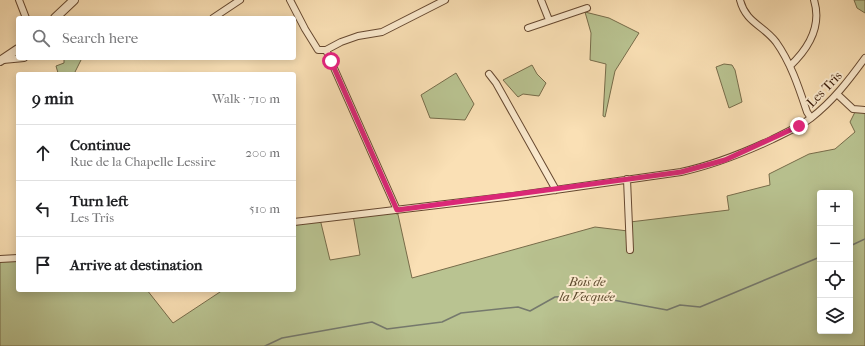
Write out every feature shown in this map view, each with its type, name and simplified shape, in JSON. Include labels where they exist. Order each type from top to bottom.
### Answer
[{"type":"street","points":[[19,0],[25,16]]},
{"type":"street","points":[[57,16],[74,0]]},
{"type":"street","points":[[217,16],[240,0]]},
{"type":"street","points":[[290,0],[318,50],[326,50],[341,42],[358,36],[382,32],[445,0]]},
{"type":"street","points":[[542,0],[549,20]]},
{"type":"street","points":[[740,0],[749,19],[775,41],[790,66],[807,112],[811,118]]},
{"type":"street","points":[[790,66],[803,54],[811,40],[816,26],[814,0]]},
{"type":"street","points":[[528,28],[587,8]]},
{"type":"street","points":[[2,60],[16,50]]},
{"type":"street","points":[[326,50],[397,210]]},
{"type":"street","name":"Les Trîs","points":[[296,222],[556,190],[681,172],[725,160],[783,134],[811,118],[837,94],[865,58]]},
{"type":"street","points":[[2,60],[16,59]]},
{"type":"street","points":[[489,74],[496,83],[556,190]]},
{"type":"street","points":[[837,94],[853,110],[865,110]]},
{"type":"street","points":[[627,179],[630,250]]},
{"type":"street","points":[[0,259],[16,258]]},
{"type":"green space","points":[[854,0],[865,0],[865,13],[857,8]]},
{"type":"green space","points":[[585,12],[609,18],[639,33],[615,71],[605,117],[603,116],[606,64],[590,60],[591,33]]},
{"type":"green space","points":[[64,60],[81,60],[75,72],[58,72],[56,66],[64,63]]},
{"type":"green space","points":[[724,64],[732,65],[735,70],[742,102],[729,108],[716,67]]},
{"type":"green space","points":[[532,65],[537,74],[546,83],[539,96],[523,94],[518,97],[503,80]]},
{"type":"green space","points":[[456,73],[474,104],[465,120],[430,118],[421,95]]},
{"type":"green space","name":"Bois de la Vecquée","points":[[856,110],[865,110],[865,346],[0,346],[0,259],[16,258],[16,292],[149,292],[173,323],[220,292],[296,292],[296,222],[320,219],[330,260],[360,255],[353,215],[397,210],[412,278],[595,227],[628,231],[630,222],[729,210],[727,196],[770,185],[769,174],[809,154],[835,149],[855,132],[850,122]]},
{"type":"waterway","points":[[853,245],[865,239]]},
{"type":"waterway","points":[[577,295],[586,295],[667,310],[680,305],[700,307],[817,258]]},
{"type":"waterway","points":[[265,346],[282,338],[372,322],[387,329],[442,322],[461,313],[518,307],[530,311],[555,297],[569,296]]},
{"type":"route","points":[[331,61],[397,210],[513,196],[681,172],[725,160],[799,126]]}]
